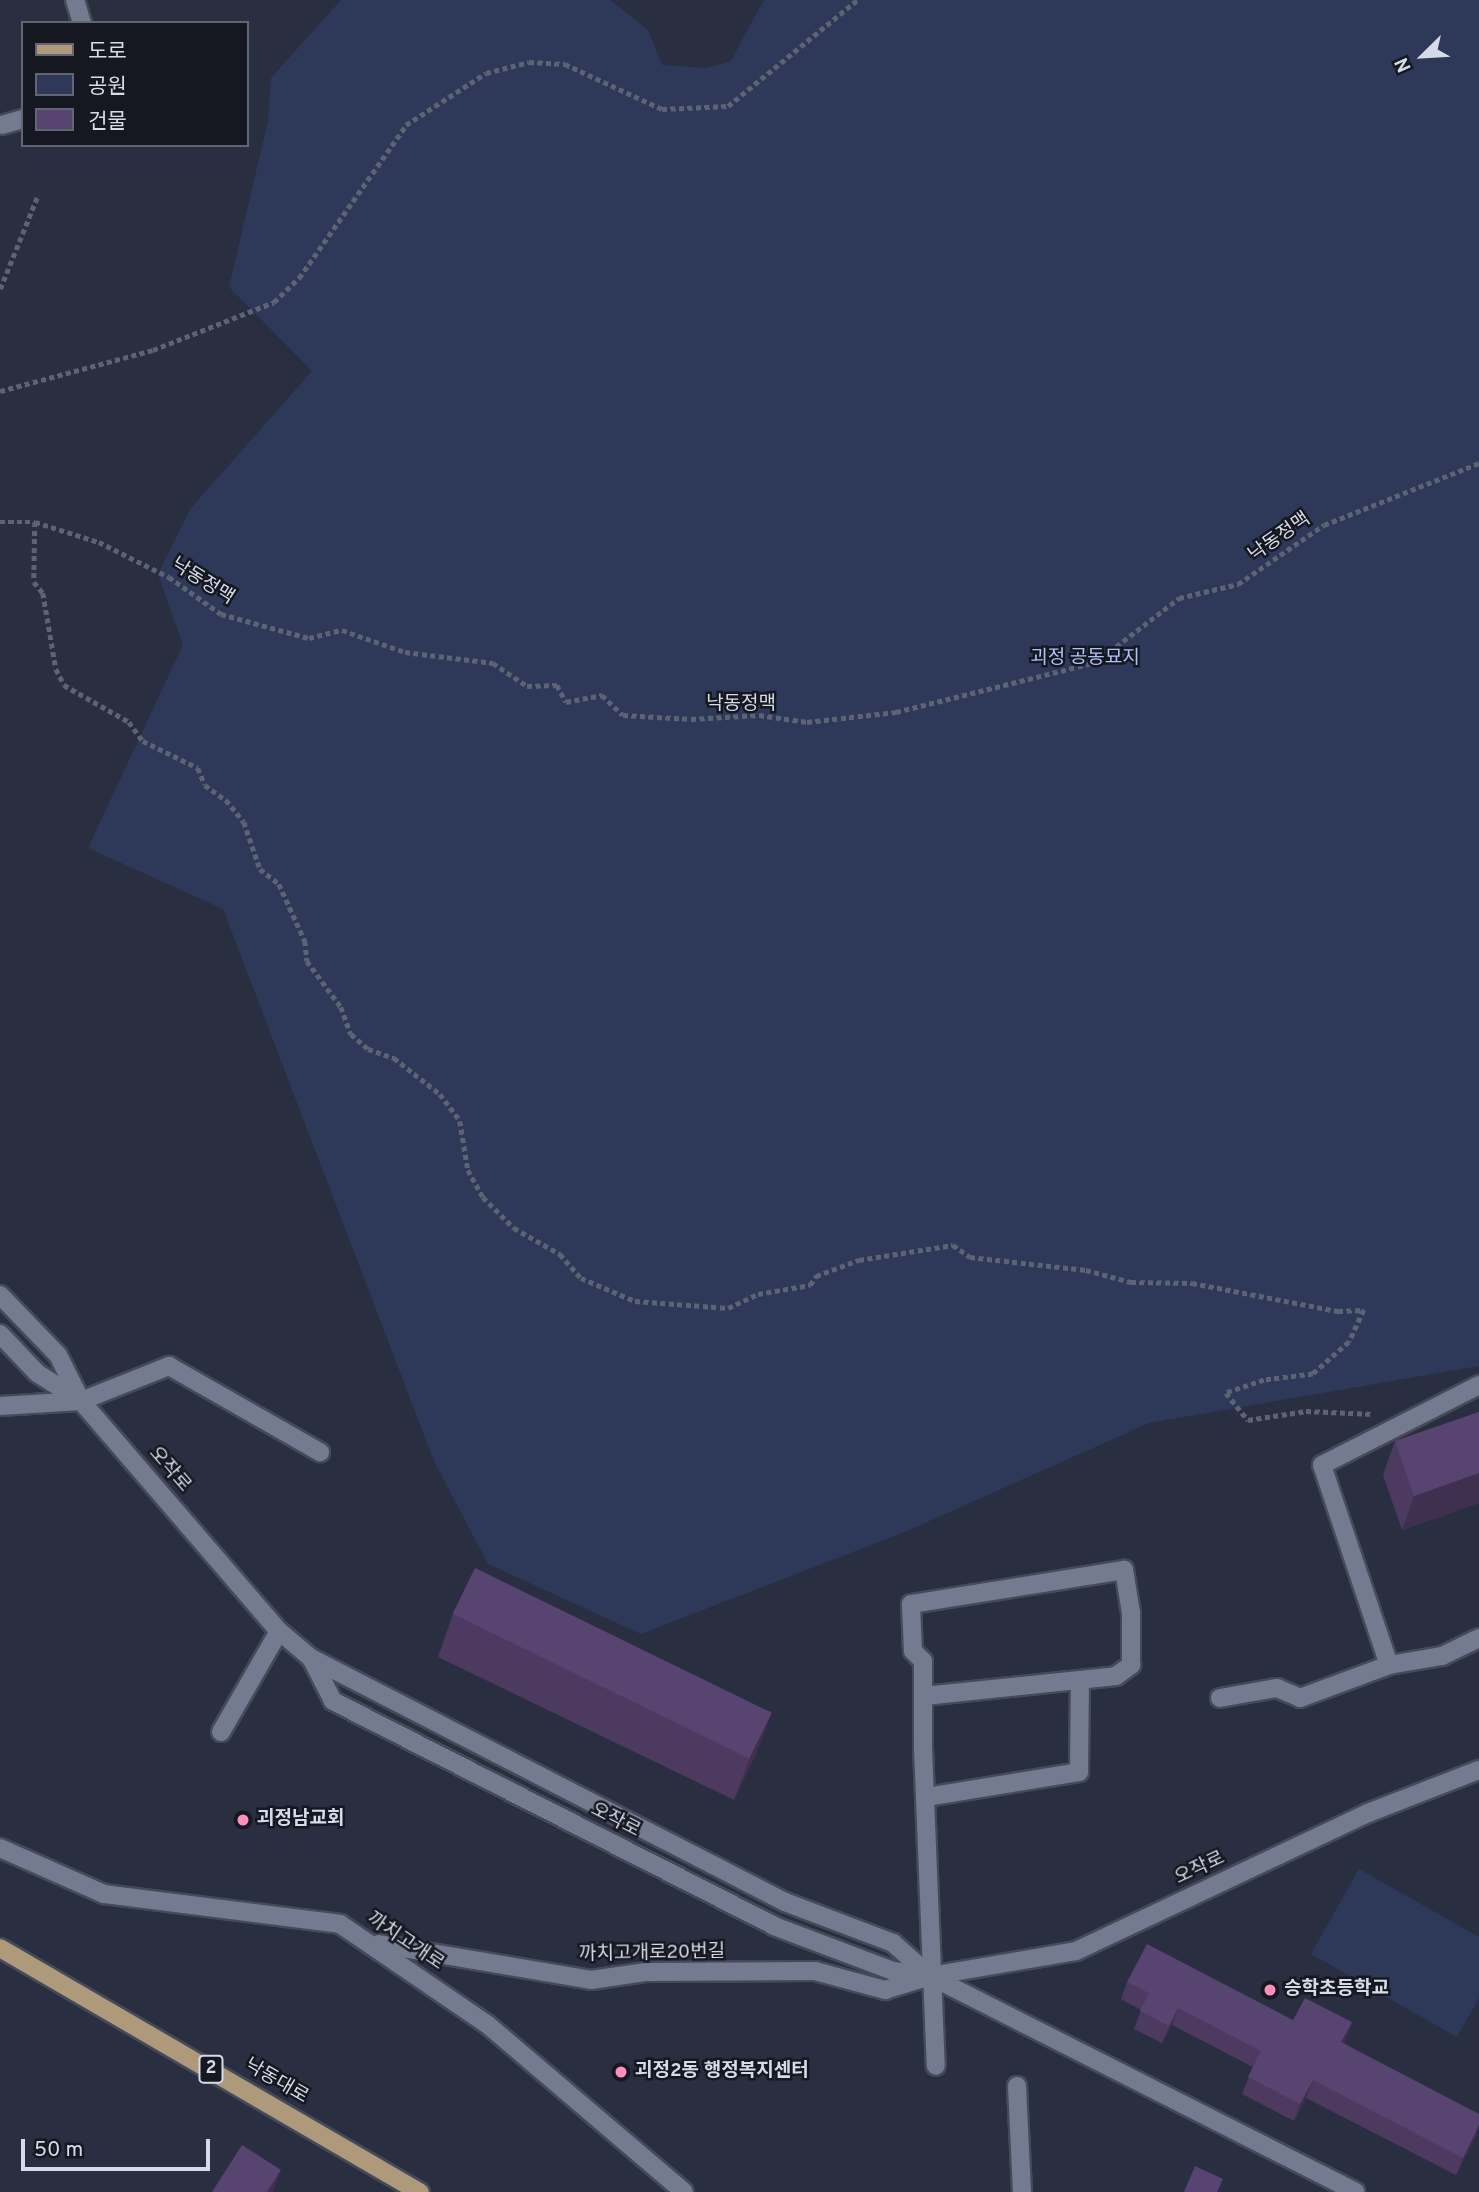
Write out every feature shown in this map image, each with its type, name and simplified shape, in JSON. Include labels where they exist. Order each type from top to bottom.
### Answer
[{"type":"main road","name":"낙동대로","points":[[0,1948],[421,2192]]},
{"type":"street","points":[[75,0],[81,21]]},
{"type":"street","points":[[2,125],[21,120]]},
{"type":"street","name":"오작로","points":[[0,1295],[58,1355],[81,1401],[279,1631],[311,1658],[785,1902],[893,1943],[930,1976]]},
{"type":"street","name":"오작로","points":[[0,1334],[37,1373],[81,1401]]},
{"type":"street","points":[[0,1406],[81,1401],[169,1366],[320,1452]]},
{"type":"street","points":[[1389,1665],[1322,1465],[1479,1385]]},
{"type":"street","points":[[924,1696],[1080,1683],[1116,1675],[1131,1665],[1131,1613],[1124,1570],[911,1604],[913,1651],[923,1661],[930,1976],[936,2066]]},
{"type":"street","points":[[221,1732],[279,1631]]},
{"type":"street","points":[[1220,1698],[1277,1688],[1300,1698],[1389,1665],[1443,1656],[1479,1638]]},
{"type":"street","name":"오작로","points":[[311,1658],[333,1701],[774,1926],[882,1967],[930,1976],[1076,1951],[1368,1813],[1479,1770]]},
{"type":"street","points":[[927,1797],[1079,1772],[1080,1683]]},
{"type":"street","name":"까치고개로","points":[[0,1848],[104,1894],[340,1924],[488,2025],[684,2192]]},
{"type":"street","name":"까치고개로20번길","points":[[373,1944],[592,1980],[646,1972],[815,1971],[885,1990],[930,1976]]},
{"type":"street","points":[[930,1976],[1355,2192]]},
{"type":"street","points":[[1017,2087],[1022,2192]]},
{"type":"path","points":[[0,391],[153,350],[274,302],[299,278],[406,125],[486,73],[529,62],[565,64],[662,108],[728,106],[857,0]]},
{"type":"path","points":[[0,289],[38,195]]},
{"type":"path","name":"낙동정맥","points":[[0,522],[35,522],[139,561],[221,614],[309,638],[342,630],[405,652],[493,663],[527,686],[557,685],[566,702],[602,695],[623,715],[691,719],[759,715],[807,722],[896,712],[1096,662],[1179,598],[1238,584],[1324,524],[1479,463]]},
{"type":"path","points":[[35,522],[34,582],[43,593],[56,669],[64,685],[129,722],[143,741],[198,768],[205,785],[226,800],[244,822],[261,869],[279,884],[304,941],[307,961],[341,1007],[351,1034],[368,1049],[394,1058],[440,1094],[460,1121],[468,1170],[482,1197],[514,1228],[560,1254],[581,1278],[635,1301],[728,1308],[758,1294],[810,1285],[816,1276],[859,1260],[953,1245],[970,1257],[1086,1270],[1131,1282],[1192,1283],[1338,1311],[1364,1310],[1349,1342],[1313,1374],[1264,1380],[1226,1393],[1248,1420],[1306,1412],[1377,1414]]},
{"type":"green space","name":"괴정 공동묘지","points":[[341,0],[610,0],[648,30],[662,65],[705,68],[730,62],[764,0],[1479,0],[1479,1366],[1149,1423],[907,1531],[641,1634],[488,1564],[434,1461],[223,909],[88,848],[183,645],[158,574],[191,508],[312,371],[229,287],[268,121],[271,78]]},
{"type":"green space","points":[[1359,1869],[1479,1937],[1479,1998],[1457,2037],[1311,1954]]},
{"type":"building","points":[[1479,1412],[1479,1473],[1414,1496],[1395,1441]]},
{"type":"building","points":[[475,1568],[772,1713],[749,1759],[453,1614]]},
{"type":"building","points":[[1147,1944],[1293,2020],[1305,1998],[1352,2022],[1341,2042],[1479,2114],[1479,2125],[1463,2158],[1313,2080],[1300,2104],[1248,2077],[1261,2051],[1178,2008],[1169,2026],[1140,2011],[1149,1993],[1127,1982]]},
{"type":"building","points":[[242,2145],[281,2170],[267,2192],[212,2192]]},
{"type":"building","points":[[1195,2166],[1223,2179],[1217,2192],[1184,2192]]},
{"type":"place","name":"괴정남교회","points":[[243,1820]]},
{"type":"place","name":"승학초등학교","points":[[1270,1990]]},
{"type":"place","name":"괴정2동 행정복지센터","points":[[621,2072]]}]
